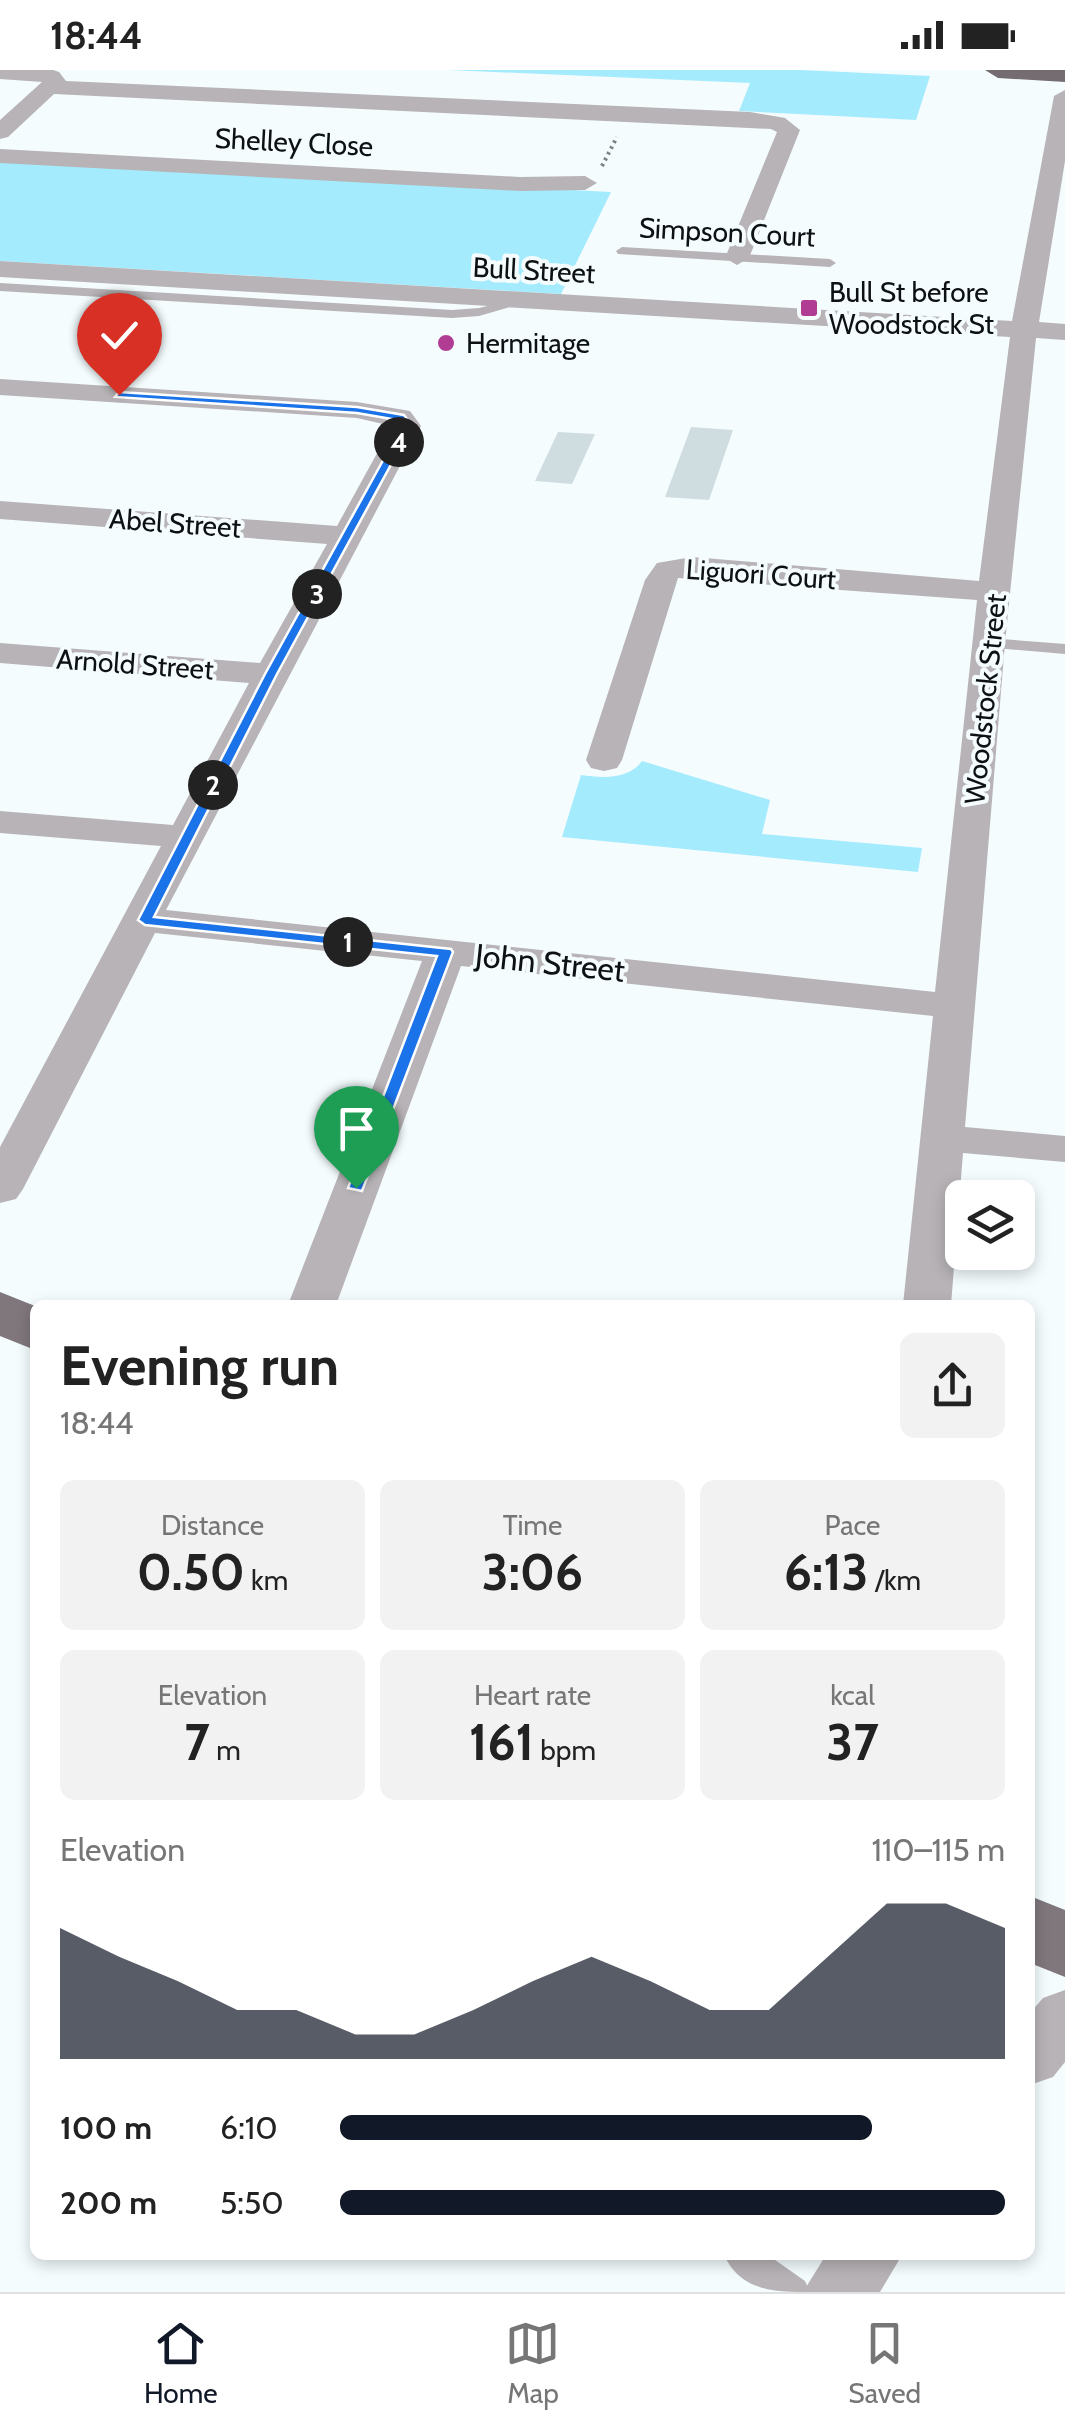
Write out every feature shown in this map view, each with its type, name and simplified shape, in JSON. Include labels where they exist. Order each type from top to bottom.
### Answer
[{"type":"highway","points":[[998,70],[1065,74]]},
{"type":"main road","points":[[0,1310],[30,1328]]},
{"type":"main road","points":[[1035,1929],[1065,1947]]},
{"type":"street","points":[[0,72],[50,81],[750,118],[777,123],[789,130],[736,258]]},
{"type":"street","points":[[0,132],[50,81]]},
{"type":"street","name":"Woodstock Street","points":[[927,1300],[988,643],[1024,329],[1065,96]]},
{"type":"street","name":"Shelley Close","points":[[0,156],[520,184],[584,183]]},
{"type":"street","name":"Bull Street","points":[[0,269],[1065,332]]},
{"type":"street","points":[[0,388],[357,410],[400,417],[407,426]]},
{"type":"street","points":[[0,399],[407,426]]},
{"type":"street","points":[[0,1189],[145,920],[271,674],[407,426]]},
{"type":"street","name":"Abel Street","points":[[0,510],[350,536]]},
{"type":"street","name":"Liguori Court","points":[[604,760],[661,580],[668,570],[692,568],[995,592]]},
{"type":"street","name":"Arnold Street","points":[[0,654],[271,674]]},
{"type":"street","points":[[0,822],[186,837]]},
{"type":"street","name":"John Street","points":[[145,920],[955,1006]]},
{"type":"street","points":[[314,1300],[446,952]]},
{"type":"street","points":[[942,1138],[1065,1149]]},
{"type":"street","points":[[1035,2052],[1065,2016]]},
{"type":"street","points":[[838,2292],[864,2260]]},
{"type":"lane","name":"Simpson Court","points":[[622,251],[830,263]]},
{"type":"lane","points":[[0,288],[452,314],[528,300]]},
{"type":"lane","points":[[988,643],[1065,649]]},
{"type":"lane","points":[[748,2260],[794,2292]]},
{"type":"path","points":[[584,183],[599,172],[628,113]]},
{"type":"shaded area","points":[[449,70],[801,70],[930,76],[916,120],[739,111],[750,83]]},
{"type":"shaded area","points":[[0,160],[611,192],[561,294],[0,261]]},
{"type":"shaded area","points":[[642,761],[770,800],[762,834],[922,848],[918,872],[562,837],[581,775],[622,775]]},
{"type":"building","points":[[691,427],[733,430],[709,500],[665,497]]},
{"type":"building","points":[[558,432],[595,434],[572,484],[535,481]]},
{"type":"place","name":"Bull St before Woodstock St","points":[[809,308]]},
{"type":"place","name":"Hermitage","points":[[446,343]]},
{"type":"route","points":[[119,395],[357,410],[400,417],[407,426],[271,674],[145,920],[446,952],[356,1188]]}]
